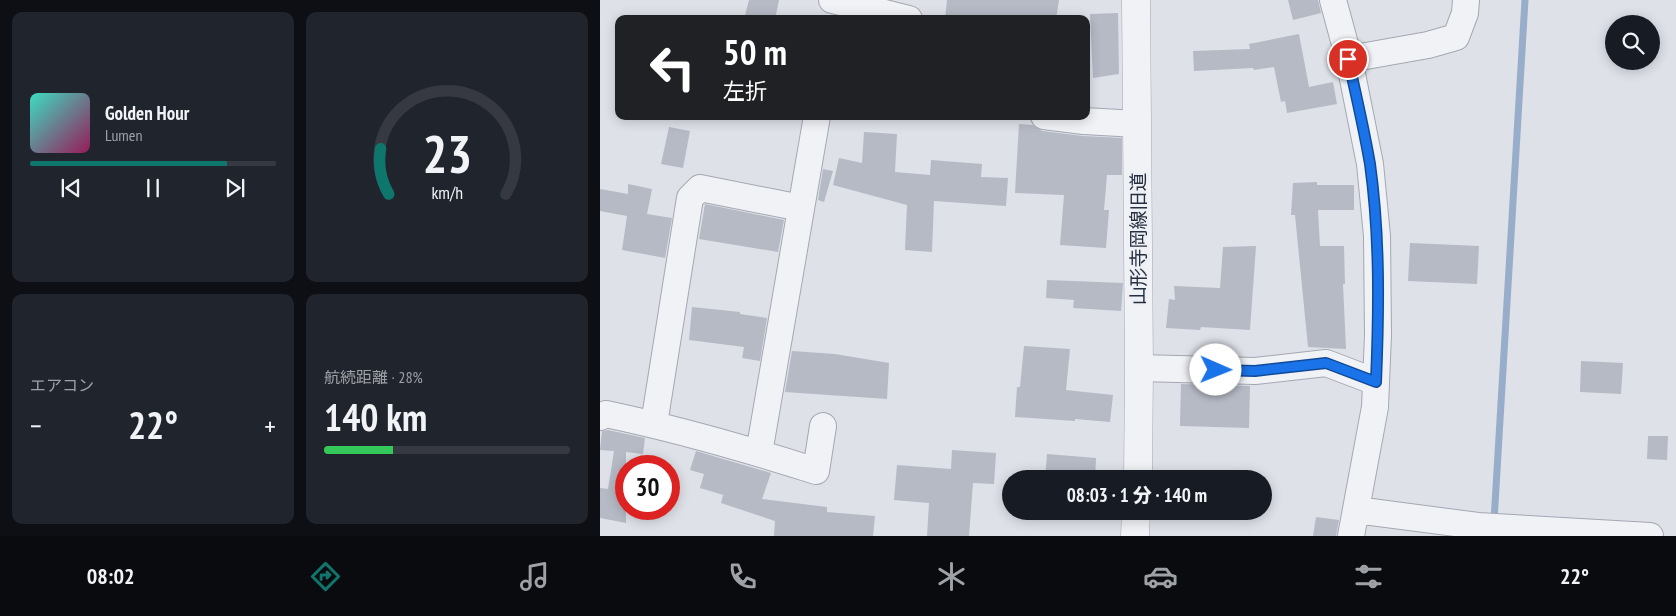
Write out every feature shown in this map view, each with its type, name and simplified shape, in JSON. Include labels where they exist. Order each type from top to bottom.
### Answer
[{"type":"street","points":[[832,0],[893,15]]},
{"type":"street","name":"山形寺岡線旧道","points":[[1136,0],[1138,470]]},
{"type":"street","points":[[1333,0],[1348,59],[1370,164],[1377,236],[1378,335],[1375,407],[1351,536]]},
{"type":"street","points":[[1348,59],[1428,45],[1456,37],[1465,13],[1466,0]]},
{"type":"street","points":[[759,453],[816,120]]},
{"type":"street","points":[[1076,120],[1137,124]]},
{"type":"street","points":[[654,424],[690,198],[700,188],[801,208]]},
{"type":"street","points":[[1139,368],[1255,371],[1326,363],[1376,382]]},
{"type":"street","points":[[600,417],[606,414],[654,424],[816,471],[823,426]]},
{"type":"street","points":[[1356,510],[1478,531],[1650,536]]},
{"type":"street","points":[[1134,536],[1135,520]]},
{"type":"building","points":[[749,0],[779,0],[776,15],[745,15]]},
{"type":"building","points":[[947,0],[1059,0],[1057,15],[945,15]]},
{"type":"building","points":[[1288,0],[1318,0],[1321,13],[1293,20]]},
{"type":"building","points":[[1118,13],[1119,74],[1093,78],[1090,14]]},
{"type":"building","points":[[1299,34],[1309,87],[1333,82],[1337,104],[1287,113],[1285,101],[1281,102],[1274,67],[1254,70],[1253,68],[1194,71],[1193,51],[1250,49],[1249,44]]},
{"type":"building","points":[[1019,124],[1033,125],[1042,131],[1122,138],[1122,175],[1107,175],[1104,210],[1109,210],[1106,248],[1060,245],[1064,195],[1015,193]]},
{"type":"building","points":[[669,127],[690,131],[683,168],[661,164]]},
{"type":"building","points":[[864,132],[897,134],[895,172],[930,175],[931,160],[982,164],[981,177],[1008,178],[1006,206],[934,201],[932,252],[905,250],[907,205],[833,185],[839,158],[862,163]]},
{"type":"building","points":[[823,169],[833,171],[824,202],[818,200]]},
{"type":"building","points":[[1317,182],[1317,185],[1354,185],[1354,210],[1318,210],[1320,246],[1344,246],[1345,284],[1343,284],[1346,349],[1308,347],[1295,215],[1291,215],[1293,183]]},
{"type":"building","points":[[628,184],[652,189],[647,214],[672,218],[665,258],[622,250],[627,216],[600,211],[600,189],[628,194]]},
{"type":"building","points":[[705,204],[784,220],[778,252],[699,239]]},
{"type":"building","points":[[1410,243],[1479,246],[1477,284],[1408,281]]},
{"type":"building","points":[[1256,246],[1250,330],[1201,327],[1200,330],[1166,328],[1169,299],[1175,300],[1174,286],[1220,288],[1223,247]]},
{"type":"building","points":[[1047,280],[1123,283],[1121,311],[1073,308],[1074,300],[1046,298]]},
{"type":"building","points":[[692,307],[740,312],[740,314],[767,318],[760,361],[742,358],[744,347],[689,340]]},
{"type":"building","points":[[1024,346],[1070,349],[1066,390],[1113,395],[1110,422],[1015,417],[1017,387],[1020,387]]},
{"type":"building","points":[[792,351],[835,354],[889,363],[887,399],[785,392]]},
{"type":"building","points":[[1581,361],[1623,363],[1621,394],[1580,392]]},
{"type":"building","points":[[1181,384],[1250,386],[1249,428],[1180,426]]},
{"type":"building","points":[[608,430],[645,438],[643,454],[626,452],[626,455],[615,455],[615,520],[626,520],[626,523],[600,518],[600,488],[608,489],[614,451],[600,450],[602,431]]},
{"type":"building","points":[[1648,436],[1668,436],[1667,460],[1647,459]]},
{"type":"building","points":[[952,450],[996,453],[994,484],[973,483],[969,536],[927,536],[929,503],[894,500],[897,465],[951,469]]},
{"type":"building","points":[[696,451],[771,473],[762,499],[827,507],[827,512],[875,516],[873,536],[774,536],[775,521],[721,503],[723,495],[727,496],[700,488],[704,474],[690,470]]},
{"type":"building","points":[[1047,454],[1096,458],[1095,470],[1046,470]]},
{"type":"building","points":[[1316,517],[1339,520],[1336,536],[1313,536]]},
{"type":"waterway","points":[[1494,521],[1525,0]]},
{"type":"route","points":[[1216,370],[1255,371],[1326,363],[1376,382],[1378,335],[1377,236],[1370,164],[1348,59]]}]
